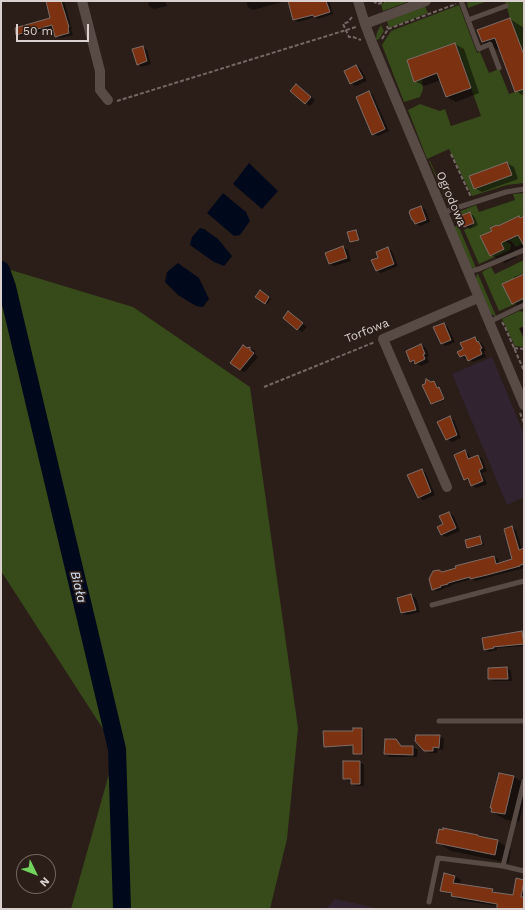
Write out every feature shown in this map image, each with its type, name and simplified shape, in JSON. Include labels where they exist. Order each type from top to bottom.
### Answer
[{"type":"street","points":[[82,1],[100,71],[100,90],[108,100]]},
{"type":"street","name":"Ogrodowa","points":[[358,1],[365,24],[443,214],[524,405]]},
{"type":"street","points":[[365,24],[426,1]]},
{"type":"street","name":"Torfowa","points":[[383,339],[478,298]]},
{"type":"street","points":[[383,339],[447,487]]},
{"type":"lane","points":[[461,2],[479,48],[490,44],[499,68]]},
{"type":"lane","points":[[468,20],[506,6]]},
{"type":"lane","points":[[443,214],[450,210],[506,192],[524,189]]},
{"type":"lane","points":[[467,272],[479,269],[524,250]]},
{"type":"lane","points":[[489,322],[524,305]]},
{"type":"lane","points":[[432,605],[524,581]]},
{"type":"lane","points":[[439,721],[524,721]]},
{"type":"lane","points":[[503,866],[524,782]]},
{"type":"lane","points":[[429,902],[438,858],[503,866],[524,871]]},
{"type":"path","points":[[374,1],[378,4],[386,1]]},
{"type":"path","points":[[388,29],[461,2]]},
{"type":"path","points":[[108,100],[117,101],[365,24]]},
{"type":"path","points":[[451,154],[471,198]]},
{"type":"path","name":"Torfowa","points":[[264,387],[383,339]]},
{"type":"path","points":[[514,348],[524,349]]},
{"type":"shaded area","points":[[492,357],[524,434],[524,497],[507,505],[452,374]]},
{"type":"shaded area","points":[[335,899],[380,909],[326,909]]},
{"type":"green space","points":[[389,1],[410,1],[383,11],[381,4]]},
{"type":"green space","points":[[488,1],[468,8],[467,2]]},
{"type":"green space","points":[[505,1],[524,1],[524,55],[510,18]]},
{"type":"green space","points":[[459,5],[477,53],[480,52],[489,73],[499,69],[509,94],[524,89],[524,183],[507,185],[472,196],[449,149],[427,159],[408,110],[420,104],[440,111],[445,109],[451,126],[481,116],[455,43],[407,60],[414,81],[422,79],[423,89],[420,97],[404,102],[382,45],[391,31]]},
{"type":"green space","points":[[425,6],[428,13],[389,28],[387,21]]},
{"type":"green space","points":[[381,25],[384,31],[379,39],[376,40],[377,32]]},
{"type":"green space","points":[[429,161],[447,200],[454,197],[449,206]]},
{"type":"green space","points":[[524,193],[524,238],[520,240],[522,244],[516,247],[507,239],[505,242],[511,245],[510,250],[479,264],[464,230],[472,226],[474,223],[470,212],[460,216],[458,212],[476,205],[479,212],[515,200],[513,194]]},
{"type":"green space","points":[[458,225],[476,268],[470,267],[454,227]]},
{"type":"green space","points":[[524,260],[524,300],[499,311],[482,272],[491,267],[495,274]]},
{"type":"green space","points":[[1,267],[133,307],[250,387],[298,728],[287,839],[270,909],[71,909],[116,749],[1,571]]},
{"type":"green space","points":[[477,274],[496,316],[491,314],[476,279]]},
{"type":"green space","points":[[519,311],[524,312],[524,326],[519,328],[524,340],[524,347],[515,346],[502,319]]},
{"type":"water","points":[[249,163],[278,191],[262,209],[233,184]]},
{"type":"water","points":[[223,193],[246,212],[250,221],[240,235],[234,236],[207,213]]},
{"type":"water","points":[[200,228],[204,229],[218,239],[232,256],[224,266],[214,262],[190,245],[192,237]]},
{"type":"water","points":[[178,263],[199,278],[209,299],[203,307],[196,306],[178,295],[165,282],[167,272]]},
{"type":"building","points":[[46,1],[61,1],[69,27],[69,33],[55,37],[52,25],[16,35],[15,28],[50,18]]},
{"type":"building","points":[[288,1],[326,1],[330,12],[314,17],[313,15],[293,20]]},
{"type":"building","points":[[510,18],[524,55],[524,89],[515,92],[495,38],[482,42],[477,30]]},
{"type":"building","points":[[455,43],[471,88],[446,97],[437,73],[414,82],[407,60]]},
{"type":"building","points":[[143,46],[147,61],[137,65],[132,49]]},
{"type":"building","points":[[356,65],[363,78],[350,84],[344,71]]},
{"type":"building","points":[[296,84],[311,97],[305,104],[290,91]]},
{"type":"building","points":[[369,91],[385,129],[372,135],[356,97]]},
{"type":"building","points":[[507,162],[512,175],[474,189],[469,176]]},
{"type":"building","points":[[421,206],[426,220],[415,224],[409,212],[410,210]]},
{"type":"building","points":[[470,212],[474,223],[464,227],[460,216]]},
{"type":"building","points":[[519,216],[520,218],[524,216],[524,246],[518,235],[501,243],[504,249],[490,256],[480,236],[492,231],[490,228],[497,225],[498,226]]},
{"type":"building","points":[[356,230],[359,240],[350,242],[347,232]]},
{"type":"building","points":[[343,246],[347,258],[329,264],[325,253]]},
{"type":"building","points":[[388,247],[394,264],[376,271],[371,260],[378,258],[376,252]]},
{"type":"building","points":[[524,274],[524,298],[512,304],[502,284]]},
{"type":"building","points":[[260,290],[269,297],[265,304],[255,297]]},
{"type":"building","points":[[288,311],[303,323],[297,330],[283,318]]},
{"type":"building","points":[[444,323],[451,340],[441,344],[433,327]]},
{"type":"building","points":[[475,337],[482,348],[480,349],[482,354],[468,361],[465,355],[460,357],[457,352],[463,349],[460,343]]},
{"type":"building","points":[[421,344],[425,354],[423,354],[425,359],[415,364],[414,360],[410,362],[406,351]]},
{"type":"building","points":[[243,345],[247,348],[250,347],[250,350],[254,353],[240,370],[230,363]]},
{"type":"building","points":[[426,379],[431,382],[434,381],[437,388],[439,387],[444,399],[431,404],[422,385],[425,384]]},
{"type":"building","points":[[450,416],[457,435],[446,440],[437,422]]},
{"type":"building","points":[[465,450],[468,459],[478,455],[483,468],[479,470],[483,481],[471,486],[468,478],[464,480],[454,455]]},
{"type":"building","points":[[422,469],[431,492],[418,498],[407,475]]},
{"type":"building","points":[[449,512],[456,528],[441,535],[437,527],[443,524],[439,516]]},
{"type":"building","points":[[512,526],[519,550],[524,548],[524,564],[487,575],[470,579],[470,577],[448,583],[432,590],[429,579],[433,571],[439,570],[442,572],[456,568],[455,566],[494,556],[496,564],[512,559],[504,529]]},
{"type":"building","points":[[480,536],[482,544],[467,548],[465,540]]},
{"type":"building","points":[[411,594],[416,610],[401,613],[397,598]]},
{"type":"building","points":[[522,631],[524,644],[493,647],[494,648],[484,650],[482,638]]},
{"type":"building","points":[[507,667],[508,679],[488,679],[488,668]]},
{"type":"building","points":[[353,728],[362,728],[362,754],[353,754],[353,745],[324,747],[323,731],[353,731]]},
{"type":"building","points":[[416,735],[440,735],[439,748],[433,747],[433,751],[424,751],[415,741]]},
{"type":"building","points":[[385,739],[396,739],[401,746],[413,746],[413,755],[384,754]]},
{"type":"building","points":[[343,761],[360,761],[360,784],[351,784],[351,779],[343,779]]},
{"type":"building","points":[[499,773],[514,776],[505,814],[491,812],[492,808],[490,808]]},
{"type":"building","points":[[443,828],[498,840],[495,855],[436,843],[439,829],[443,830]]},
{"type":"building","points":[[444,873],[455,876],[453,883],[493,889],[492,892],[513,895],[516,878],[524,880],[521,897],[524,897],[524,909],[497,909],[497,904],[451,896],[452,893],[440,891]]},
{"type":"waterway","name":"Biała","points":[[1,270],[7,287],[117,749],[122,909]]}]
